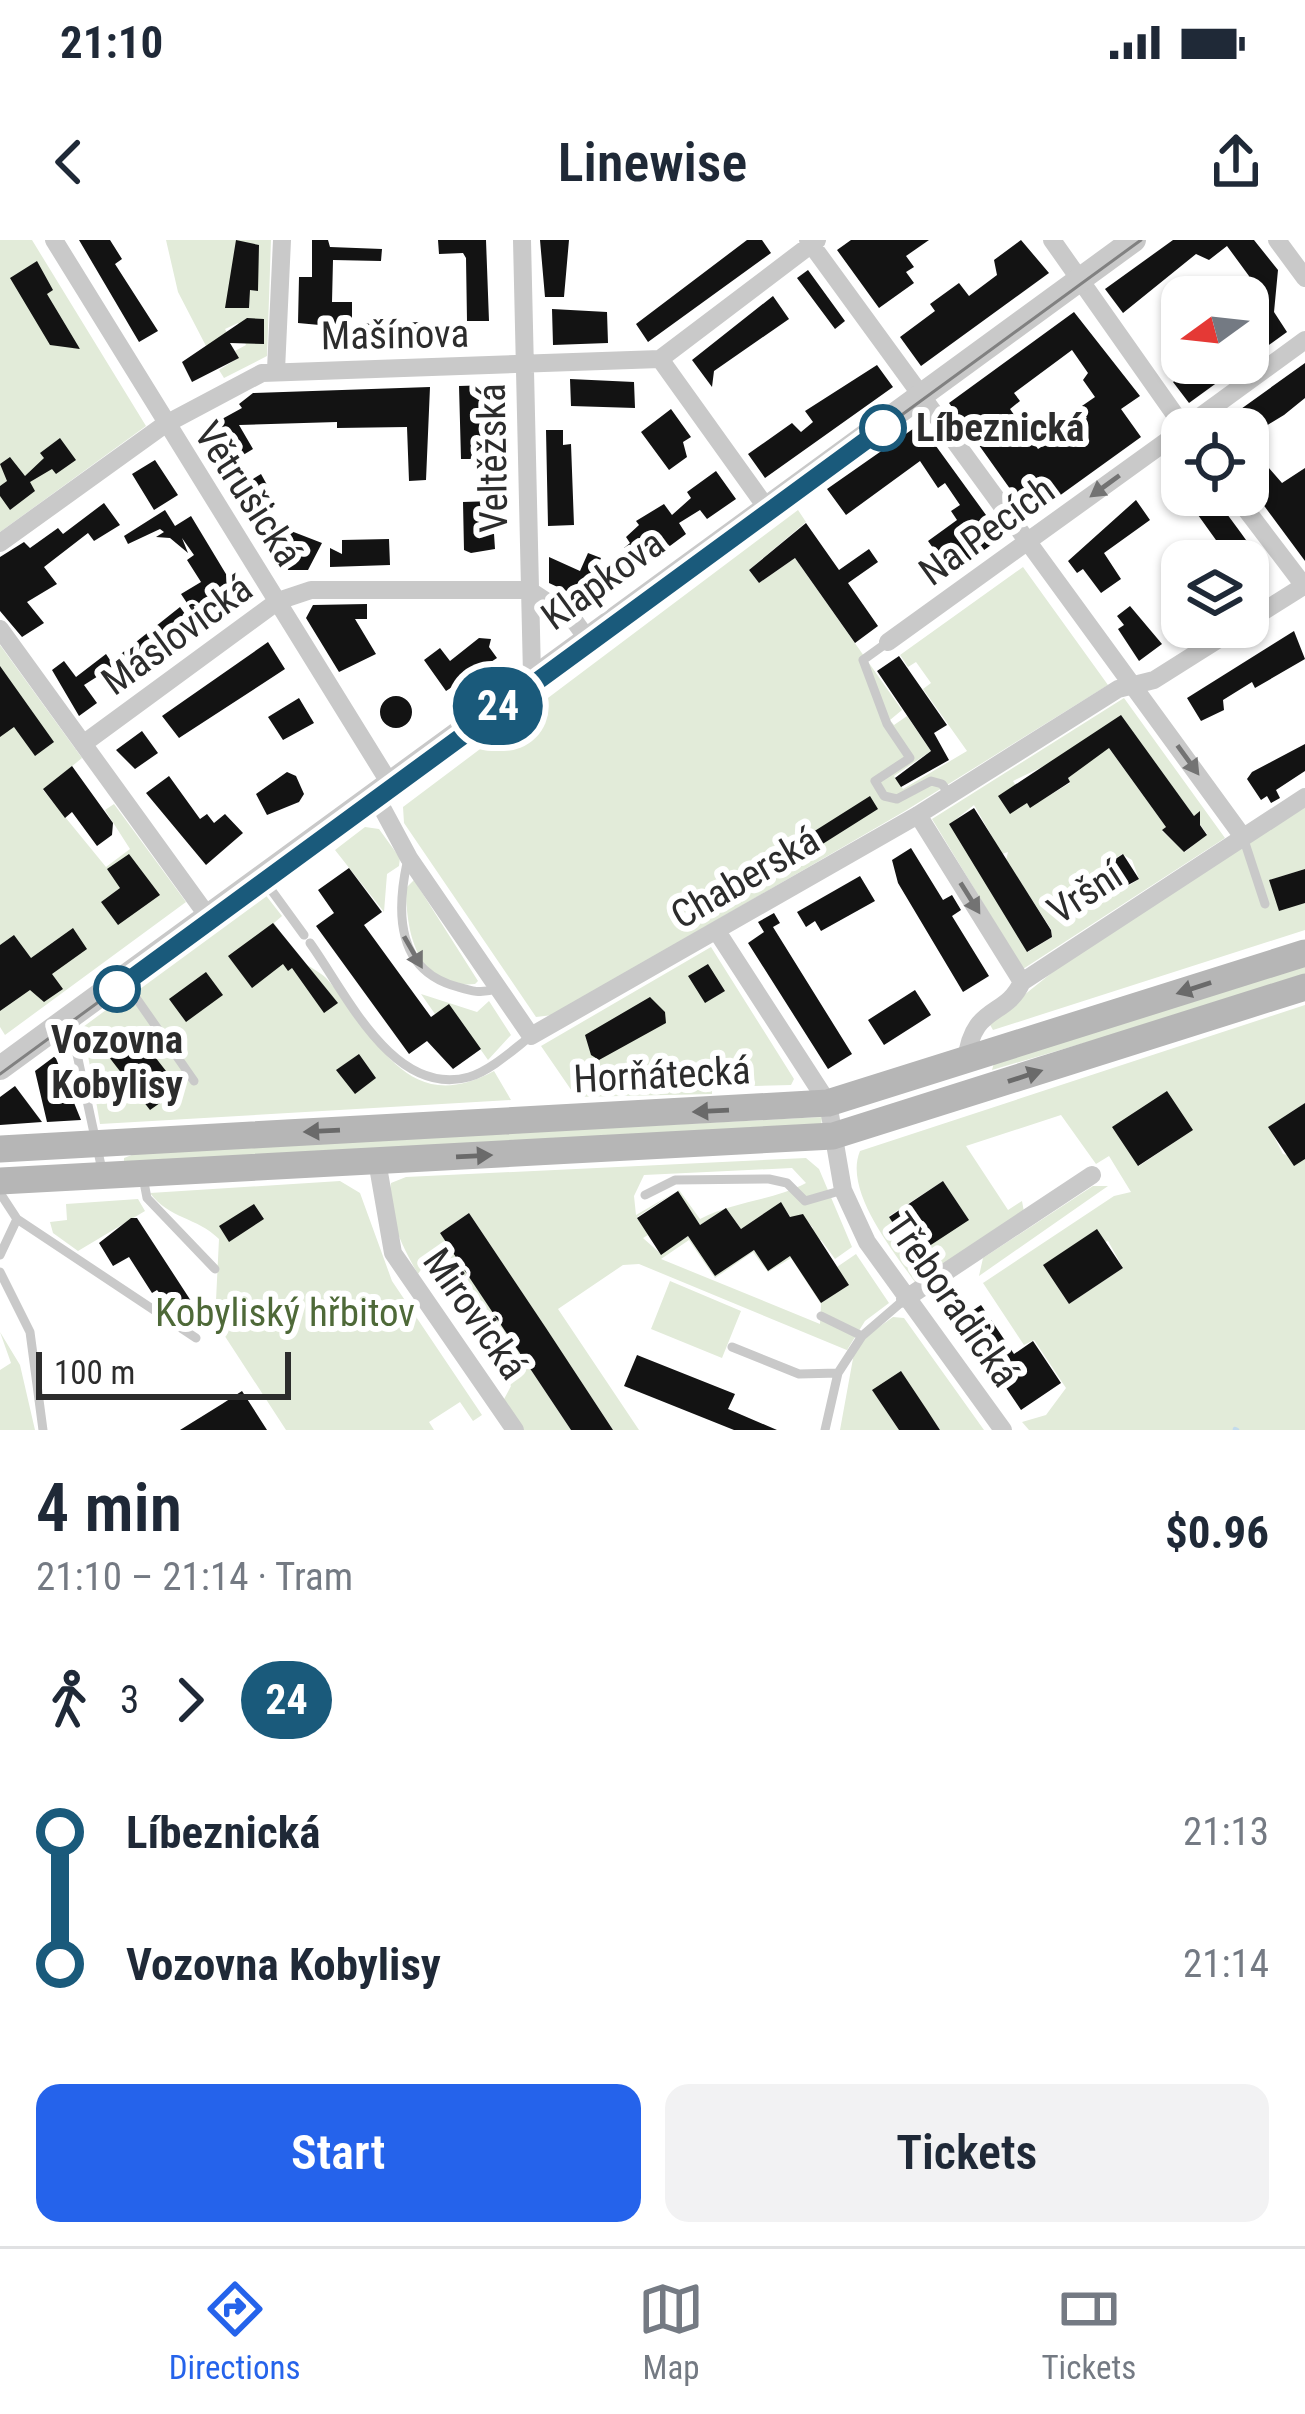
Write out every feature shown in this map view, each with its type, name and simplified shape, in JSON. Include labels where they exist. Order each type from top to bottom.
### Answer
[{"type":"main road","name":"Horňátecká","points":[[0,1148],[828,1102],[1305,953]]},
{"type":"main road","name":"Horňátecká","points":[[0,1181],[833,1136],[1305,986]]},
{"type":"main road","points":[[966,1061],[976,1091]]},
{"type":"street","name":"Větrušická","points":[[54,240],[278,601],[381,788]]},
{"type":"street","points":[[275,370],[282,240]]},
{"type":"street","name":"Veltěžská","points":[[522,240],[532,675]]},
{"type":"street","points":[[1052,240],[1168,408]]},
{"type":"street","name":"Klapkova","points":[[0,1068],[532,675],[1134,240]]},
{"type":"street","points":[[1277,240],[1305,278]]},
{"type":"street","points":[[766,507],[660,359],[812,241],[1243,837]]},
{"type":"street","name":"Na Pecích","points":[[1212,408],[1305,340]]},
{"type":"street","name":"Mašínova","points":[[0,543],[164,424],[275,370],[660,359]]},
{"type":"street","name":"Na Pecích","points":[[888,642],[1161,445]]},
{"type":"street","points":[[1251,516],[1305,586],[1269,608]]},
{"type":"street","name":"Máslovická","points":[[83,745],[278,601],[311,590],[529,590]]},
{"type":"street","points":[[529,590],[573,619],[586,637]]},
{"type":"street","points":[[0,629],[207,915]]},
{"type":"street","name":"Chaberská","points":[[531,1036],[718,933],[1133,683],[1154,680],[1205,648]]},
{"type":"street","points":[[381,788],[409,858],[531,1036]]},
{"type":"street","name":"Vršní","points":[[966,1061],[978,1020],[1017,992],[1022,982],[1305,796]]},
{"type":"street","points":[[918,815],[1022,982]]},
{"type":"street","points":[[718,933],[828,1102]]},
{"type":"street","name":"Třeboradická","points":[[828,1102],[843,1190],[867,1242],[1003,1430]]},
{"type":"street","name":"Mirovická","points":[[377,1161],[393,1253],[515,1430]]},
{"type":"street","points":[[905,1299],[1092,1175]]},
{"type":"lane","points":[[888,642],[863,660],[886,724],[910,758],[875,781],[884,796],[897,799],[931,781],[942,784],[950,796]]},
{"type":"lane","points":[[1243,837],[1265,904]]},
{"type":"lane","points":[[409,858],[400,920],[414,958],[441,983],[475,992],[495,989]]},
{"type":"lane","points":[[261,875],[397,1062],[433,1079],[471,1076],[531,1036]]},
{"type":"lane","points":[[122,978],[194,1081]]},
{"type":"lane","points":[[68,1018],[103,1175]]},
{"type":"lane","points":[[142,1173],[147,1198],[214,1270]]},
{"type":"lane","points":[[645,1196],[675,1180],[769,1179],[787,1183],[805,1202],[843,1190]]},
{"type":"lane","points":[[0,1193],[17,1219],[196,1338]]},
{"type":"lane","points":[[0,1255],[17,1219]]},
{"type":"lane","points":[[0,1271],[31,1332],[43,1430]]},
{"type":"lane","points":[[825,1430],[838,1372],[862,1336],[905,1299]]},
{"type":"lane","points":[[820,1316],[862,1336]]},
{"type":"lane","points":[[732,1347],[799,1374],[838,1372]]},
{"type":"green space","points":[[0,240],[32,240],[146,426],[0,532]]},
{"type":"green space","points":[[166,240],[271,240],[267,356],[224,378],[219,370],[238,358],[235,351],[246,345],[238,323],[225,329],[229,336],[206,346],[178,292]]},
{"type":"green space","points":[[798,510],[806,522],[749,570],[759,583],[795,558],[902,710],[890,720],[894,725],[907,716],[931,751],[894,776],[903,789],[967,751],[923,689],[931,683],[916,662],[908,667],[900,655],[1023,567],[1108,685],[905,811],[553,1015],[536,1017],[404,823],[403,807]]},
{"type":"green space","points":[[0,645],[82,758],[43,790],[106,867],[130,849],[105,810],[114,804],[186,902],[5,1035],[0,1027]]},
{"type":"green space","points":[[1124,698],[1225,838],[1023,969],[932,819]],"holes":[[[1121,716],[1207,834],[1185,852],[1162,831],[1166,827],[1109,748]],[[1069,754],[1080,769],[1068,778],[1070,783],[1030,807],[1013,781]],[[974,805],[1002,854],[1008,852],[1006,860],[1052,937],[1028,952],[950,824]],[[1122,854],[1132,860],[1139,879],[1099,905],[1084,891],[1083,879]]]},
{"type":"green space","points":[[1305,807],[1305,869],[1270,880],[1305,903],[1305,930],[993,1030],[989,1023],[1074,955]]},
{"type":"green space","points":[[365,827],[379,829],[400,858],[399,866],[387,874],[384,912],[335,850]]},
{"type":"green space","points":[[414,880],[478,981],[475,984],[440,978],[419,955],[407,905],[406,888]]},
{"type":"green space","points":[[264,893],[282,916],[274,923],[294,953],[326,978],[395,1064],[414,1078],[437,1085],[463,1083],[494,1071],[511,1100],[100,1124],[83,1027]]},
{"type":"green space","points":[[711,947],[794,1079],[791,1085],[712,1087],[712,1094],[576,1097],[541,1046]]},
{"type":"green space","points":[[1305,963],[1305,978],[992,1070],[994,1063]]},
{"type":"green space","points":[[421,994],[477,1012],[489,1001],[511,1035],[488,1060],[449,1005],[435,1014]]},
{"type":"green space","points":[[1305,1005],[1305,1103],[1269,1127],[1283,1154],[1305,1159],[1305,1430],[1029,1430],[1022,1422],[1046,1415],[1066,1388],[1034,1340],[1024,1345],[983,1283],[1114,1196],[1131,1192],[1109,1156],[1096,1164],[1061,1115],[966,1146],[1008,1210],[1022,1201],[1024,1212],[917,1285],[865,1203],[857,1167],[860,1151]],"holes":[[[1113,1127],[1192,1130],[1139,1166]],[[943,1181],[968,1219],[915,1256],[889,1216]],[[1108,1241],[1123,1268],[1069,1304],[1043,1265]]]},
{"type":"green space","points":[[822,1117],[821,1127],[124,1166],[124,1158],[142,1151]]},
{"type":"green space","points":[[806,1158],[819,1169],[852,1247],[835,1259],[821,1240],[793,1260],[821,1303],[848,1285],[837,1267],[856,1254],[889,1303],[865,1321],[847,1350],[893,1317],[904,1318],[984,1430],[940,1430],[901,1372],[873,1391],[899,1430],[840,1430],[854,1353],[639,1264],[623,1265],[558,1309],[639,1430],[613,1430],[469,1213],[440,1233],[571,1430],[522,1430],[503,1401],[511,1386],[427,1261],[418,1274],[401,1242],[390,1195],[391,1183],[406,1177]],"holes":[[[792,1168],[806,1183],[726,1208],[741,1229],[781,1203],[799,1230],[801,1214],[813,1228],[768,1270],[754,1250],[715,1276],[688,1236],[661,1254],[643,1238],[648,1235],[637,1217],[675,1193],[636,1215],[634,1196],[644,1175]],[[689,1240],[715,1278],[753,1252],[768,1272],[791,1258],[821,1304],[820,1324],[661,1259]]]},
{"type":"green space","name":"Kobyliský hřbitov","points":[[340,1181],[360,1193],[392,1281],[482,1415],[473,1421],[460,1402],[429,1422],[434,1430],[286,1430],[215,1321],[219,1239],[166,1208],[150,1193]]},
{"type":"green space","points":[[1093,1186],[1108,1186],[979,1276],[983,1258]]},
{"type":"green space","points":[[677,1191],[700,1219],[725,1209],[700,1225]]},
{"type":"green space","points":[[138,1199],[145,1211],[78,1251],[53,1233],[50,1222],[67,1220],[66,1204]]},
{"type":"green space","points":[[670,1281],[741,1311],[722,1358],[651,1329]]},
{"type":"green space","points":[[0,1332],[20,1365],[35,1430],[0,1430],[0,1370],[11,1363]]},
{"type":"building","points":[[79,240],[110,240],[122,259],[115,264],[158,331],[139,342]]},
{"type":"building","points":[[236,240],[259,245],[258,291],[250,290],[249,308],[225,308]]},
{"type":"building","points":[[312,240],[328,240],[330,247],[382,249],[381,261],[333,260],[332,302],[352,302],[352,324],[423,322],[423,344],[353,346],[352,328],[298,323],[299,277],[312,277]]},
{"type":"building","points":[[438,240],[486,240],[489,321],[467,321],[466,258],[463,253],[439,254]]},
{"type":"building","points":[[540,240],[569,240],[564,297],[545,297]]},
{"type":"building","points":[[747,240],[762,240],[771,253],[648,342],[636,324]]},
{"type":"building","points":[[851,240],[929,240],[906,256],[914,267],[906,272],[914,283],[879,308],[837,250]]},
{"type":"building","points":[[1021,240],[1049,273],[921,366],[900,337],[935,311],[930,304],[959,283],[969,296],[997,275],[994,260]]},
{"type":"building","points":[[1173,240],[1254,240],[1278,270],[1274,312],[1287,332],[1269,345],[1269,276],[1249,276],[1227,246],[1209,260],[1196,254],[1169,276],[1161,276],[1161,282],[1123,313],[1105,289]]},
{"type":"building","points":[[37,261],[53,290],[47,294],[80,349],[50,345],[10,278]]},
{"type":"building","points":[[808,270],[845,321],[835,329],[797,278]]},
{"type":"building","points":[[773,296],[789,319],[714,371],[712,387],[692,360]]},
{"type":"building","points":[[552,309],[607,312],[608,343],[553,345]]},
{"type":"building","points":[[1074,312],[1140,396],[1121,409],[1141,437],[1030,517],[949,403]],"holes":[[[1072,350],[1088,373],[1083,380],[1095,397],[1079,408],[1087,418],[1038,449],[1010,409],[1020,401],[1014,393]]]},
{"type":"building","points":[[247,318],[264,319],[264,344],[230,343],[239,358],[192,382],[182,362]]},
{"type":"building","points":[[1305,363],[1305,398],[1284,415],[1269,424],[1269,408],[1242,408]]},
{"type":"building","points":[[877,365],[893,387],[765,478],[748,454],[792,423],[801,432],[813,422],[805,411]]},
{"type":"building","points":[[570,379],[634,382],[635,408],[571,406]]},
{"type":"building","points":[[1175,384],[1215,384],[1189,403]]},
{"type":"building","points":[[491,385],[493,459],[461,459],[459,386]]},
{"type":"building","points":[[430,387],[426,480],[409,481],[407,427],[337,428],[337,422],[239,425],[253,449],[225,466],[202,430],[242,408],[239,404],[253,393]]},
{"type":"building","points":[[671,409],[691,437],[683,442],[687,457],[669,470],[641,432]]},
{"type":"building","points":[[920,424],[1002,537],[958,569],[944,550],[938,555],[928,541],[957,520],[951,511],[960,505],[945,483],[938,488],[920,461],[846,515],[827,489]]},
{"type":"building","points":[[546,430],[563,430],[563,445],[571,444],[574,525],[548,526]]},
{"type":"building","points":[[60,438],[76,460],[56,474],[52,469],[30,482],[35,491],[10,510],[0,496],[0,486],[7,481],[0,464],[10,457],[25,476],[44,458],[40,453]]},
{"type":"building","points":[[155,460],[178,495],[154,510],[132,474]]},
{"type":"building","points":[[1269,468],[1282,483],[1305,468],[1305,561],[1269,512]]},
{"type":"building","points":[[716,471],[736,499],[707,519],[700,510],[679,523],[686,534],[639,569],[624,548],[630,543],[626,537],[639,525],[636,521],[664,504],[672,515],[691,498],[687,492]]},
{"type":"building","points":[[261,474],[277,503],[255,516],[238,488]]},
{"type":"building","points":[[1136,500],[1150,520],[1104,553],[1121,579],[1101,593],[1083,569],[1077,573],[1068,561]]},
{"type":"building","points":[[494,501],[494,529],[484,529],[494,534],[495,549],[464,550],[463,502]]},
{"type":"building","points":[[104,503],[120,525],[94,541],[88,533],[44,567],[57,584],[27,602],[44,623],[22,637],[0,611],[0,557],[24,542],[30,548],[58,528],[63,534]]},
{"type":"building","points":[[165,510],[175,526],[191,516],[238,594],[216,607],[212,600],[193,612],[181,594],[201,582],[187,560],[194,555],[182,538],[188,553],[170,538],[156,537],[164,532],[160,529],[128,544],[124,536]]},
{"type":"building","points":[[1199,516],[1228,516],[1246,540],[1216,540]]},
{"type":"building","points":[[265,520],[282,547],[291,531],[322,543],[308,570],[288,570],[285,557],[262,546],[252,528]]},
{"type":"building","points":[[806,523],[839,570],[869,549],[878,562],[848,583],[878,626],[855,643],[795,558],[759,583],[749,570]]},
{"type":"building","points":[[389,539],[390,565],[330,567],[330,548],[342,554],[342,540]]},
{"type":"building","points":[[588,553],[601,558],[596,569],[609,586],[592,603],[549,583],[549,557],[580,571]]},
{"type":"building","points":[[367,604],[367,619],[355,619],[376,654],[339,672],[306,618],[313,605]]},
{"type":"building","points":[[1130,606],[1161,645],[1139,661],[1118,629],[1124,625],[1117,616]]},
{"type":"building","points":[[180,607],[196,629],[126,680],[112,661]]},
{"type":"building","points":[[1294,631],[1305,659],[1255,688],[1252,682],[1223,700],[1224,710],[1201,721],[1187,698]]},
{"type":"building","points":[[479,638],[491,639],[489,647],[497,658],[446,691],[424,660],[440,648],[450,661]]},
{"type":"building","points":[[268,642],[285,669],[179,738],[162,716]]},
{"type":"building","points":[[106,654],[114,666],[84,685],[97,703],[79,716],[52,670],[64,661],[76,677]]},
{"type":"building","points":[[899,656],[947,725],[934,733],[949,760],[901,787],[895,778],[931,751],[877,671]]},
{"type":"building","points":[[0,666],[54,742],[35,756],[14,727],[0,737]]},
{"type":"building","points":[[396,696],[407,701],[412,712],[407,723],[396,728],[385,723],[380,712],[385,701]]},
{"type":"building","points":[[299,698],[314,723],[283,740],[268,717]]},
{"type":"building","points":[[1121,715],[1194,816],[1200,811],[1200,825],[1207,835],[1184,852],[1162,830],[1166,827],[1109,748],[1030,808],[1027,803],[1010,814],[998,796]]},
{"type":"building","points":[[142,731],[158,753],[135,769],[116,750]]},
{"type":"building","points":[[1305,744],[1305,771],[1276,790],[1280,798],[1271,803],[1267,796],[1261,800],[1247,779],[1252,772]]},
{"type":"building","points":[[72,766],[113,823],[112,835],[97,846],[72,812],[65,818],[43,789]]},
{"type":"building","points":[[287,772],[296,776],[304,794],[299,802],[267,815],[256,794]]},
{"type":"building","points":[[169,776],[200,819],[207,814],[214,823],[225,814],[243,833],[206,865],[146,793]]},
{"type":"building","points":[[870,796],[878,809],[696,924],[688,911]]},
{"type":"building","points":[[974,808],[1051,930],[1052,937],[1027,952],[949,824]]},
{"type":"building","points":[[911,848],[943,900],[952,895],[961,910],[952,916],[989,976],[963,992],[898,883],[892,860]]},
{"type":"building","points":[[129,854],[160,895],[118,925],[101,902],[120,888],[107,869]]},
{"type":"building","points":[[1123,854],[1139,879],[1075,914],[1066,901],[1084,890],[1082,881]]},
{"type":"building","points":[[349,868],[382,912],[364,925],[404,980],[431,1017],[449,1004],[481,1049],[453,1069],[427,1041],[409,1054],[316,926],[334,913],[318,890]]},
{"type":"building","points":[[1305,869],[1305,903],[1279,911],[1269,880]]},
{"type":"building","points":[[860,876],[875,901],[821,931],[815,921],[806,927],[797,912]]},
{"type":"building","points":[[774,913],[780,923],[773,927],[852,1054],[828,1069],[748,943],[764,932],[758,922]]},
{"type":"building","points":[[273,923],[338,1003],[324,1013],[292,968],[288,971],[283,964],[252,988],[228,956]]},
{"type":"building","points":[[73,928],[87,949],[52,974],[63,989],[44,1002],[30,990],[0,1011],[0,945],[14,935],[31,958]]},
{"type":"building","points":[[708,964],[725,991],[705,1003],[688,976]]},
{"type":"building","points":[[206,972],[223,995],[186,1022],[169,999]]},
{"type":"building","points":[[915,990],[931,1015],[884,1045],[868,1020]]},
{"type":"building","points":[[650,997],[665,1012],[666,1023],[599,1060],[591,1055],[585,1035]]},
{"type":"building","points":[[131,1026],[180,1089],[150,1110],[102,1048]]},
{"type":"building","points":[[359,1054],[376,1078],[355,1094],[336,1070]]},
{"type":"building","points":[[55,1056],[81,1120],[47,1122],[35,1071]]},
{"type":"building","points":[[15,1086],[42,1122],[0,1125],[0,1097]]},
{"type":"building","points":[[1167,1091],[1193,1130],[1138,1166],[1112,1127]]},
{"type":"building","points":[[1305,1103],[1305,1159],[1294,1166],[1268,1127]]},
{"type":"building","points":[[943,1181],[969,1220],[914,1256],[889,1217]]},
{"type":"building","points":[[678,1191],[700,1225],[726,1208],[741,1229],[781,1202],[790,1217],[803,1214],[849,1285],[821,1303],[790,1256],[768,1271],[754,1250],[715,1276],[688,1236],[661,1255],[637,1218]]},
{"type":"building","points":[[254,1204],[264,1219],[229,1242],[219,1226]]},
{"type":"building","points":[[469,1213],[613,1430],[571,1430],[465,1271],[440,1233]]},
{"type":"building","points":[[137,1218],[193,1304],[177,1314],[157,1290],[152,1293],[129,1257],[113,1266],[99,1243]]},
{"type":"building","points":[[1097,1229],[1123,1268],[1069,1304],[1043,1265]]},
{"type":"building","points":[[981,1305],[1014,1354],[1033,1341],[1061,1383],[1021,1410],[979,1348],[972,1352],[954,1323]]},
{"type":"building","points":[[637,1355],[735,1394],[728,1409],[777,1430],[734,1430],[624,1386]]},
{"type":"building","points":[[901,1371],[940,1430],[899,1430],[872,1390]]},
{"type":"building","points":[[242,1391],[267,1430],[180,1430],[222,1404]]},
{"type":"tram line","points":[[0,1074],[1141,240]]},
{"type":"tram line","name":"24","points":[[117,989],[883,428]]},
{"type":"place","name":"Líbeznická","points":[[883,428]]},
{"type":"place","name":"Vozovna Kobylisy","points":[[117,989]]}]
